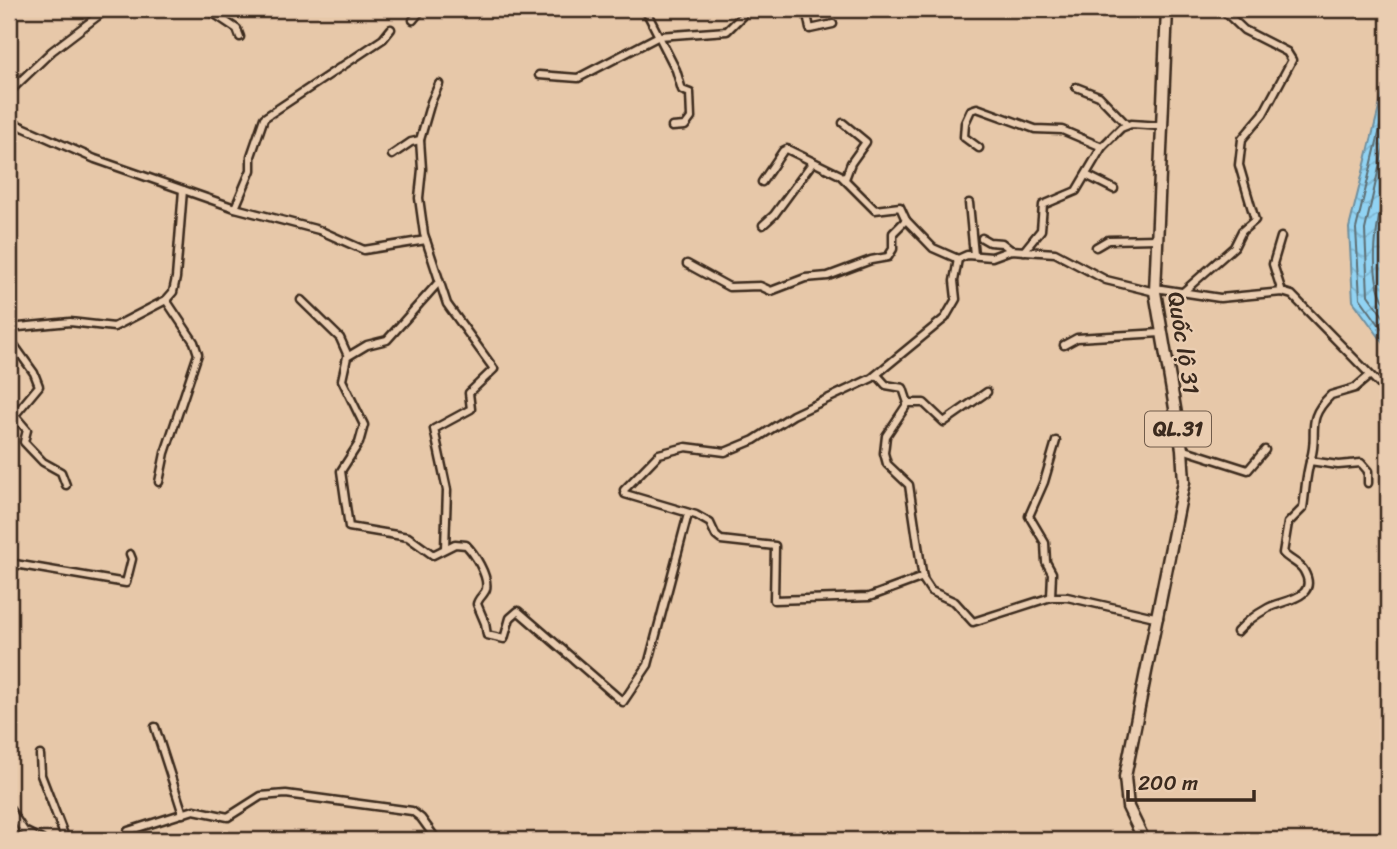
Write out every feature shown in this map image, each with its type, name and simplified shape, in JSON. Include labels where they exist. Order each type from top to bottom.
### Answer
[{"type":"highway","name":"Quốc lộ 31","points":[[1144,840],[1128,807],[1125,777],[1182,501],[1182,449],[1155,290],[1167,9]]},
{"type":"street","points":[[9,92],[51,51],[99,12],[107,9]]},
{"type":"street","points":[[207,9],[237,29],[240,37]]},
{"type":"street","points":[[413,20],[422,9]]},
{"type":"street","points":[[645,9],[676,70],[682,90],[690,93],[693,108],[686,125],[672,127]]},
{"type":"street","points":[[806,9],[810,29],[833,24]]},
{"type":"street","points":[[1183,292],[1234,247],[1242,230],[1255,220],[1239,165],[1242,139],[1264,112],[1293,60],[1287,52],[1244,30],[1222,9]]},
{"type":"street","points":[[538,75],[578,78],[622,58],[629,50],[648,44],[659,36],[727,31],[742,16]]},
{"type":"street","points":[[235,208],[251,167],[251,156],[264,118],[383,39],[391,29]]},
{"type":"street","points":[[439,84],[430,102],[420,140],[422,169],[419,198],[426,240],[438,283],[455,317],[494,369],[469,393],[471,409],[434,429],[447,489],[445,548]]},
{"type":"street","points":[[1076,87],[1099,96],[1127,125]]},
{"type":"street","points":[[979,148],[964,137],[966,118],[971,110],[977,108],[1035,129],[1062,130],[1102,147]]},
{"type":"street","points":[[9,121],[95,159],[235,208],[319,230],[367,251],[426,240]]},
{"type":"street","points":[[843,123],[866,142],[850,163],[845,179]]},
{"type":"street","points":[[1024,251],[1041,230],[1043,205],[1070,195],[1086,175],[1102,147],[1127,125],[1162,126]]},
{"type":"street","points":[[392,155],[411,142],[420,140]]},
{"type":"street","points":[[762,182],[785,149],[845,179],[873,209],[900,207],[906,220],[933,248],[958,259],[992,257],[1011,250],[1055,253],[1106,280],[1155,290],[1220,298],[1282,292],[1292,295],[1388,393]]},
{"type":"street","points":[[763,225],[813,162]]},
{"type":"street","points":[[1086,175],[1114,189]]},
{"type":"street","points":[[9,328],[70,322],[110,327],[166,300],[173,292],[177,278],[183,190]]},
{"type":"street","points":[[969,203],[974,256]]},
{"type":"street","points":[[687,264],[729,286],[760,286],[775,291],[805,278],[828,276],[871,260],[888,257],[893,252],[893,233],[906,220]]},
{"type":"street","points":[[1281,237],[1273,264],[1282,292]]},
{"type":"street","points":[[982,238],[989,242],[1003,243],[1011,250]]},
{"type":"street","points":[[1096,247],[1108,240],[1157,239]]},
{"type":"street","points":[[923,577],[869,597],[774,600],[775,546],[721,540],[708,521],[628,495],[624,487],[659,454],[683,447],[715,453],[731,450],[754,440],[793,415],[877,375],[929,334],[948,314],[956,299],[954,281],[958,259]]},
{"type":"street","points":[[348,356],[367,345],[387,340],[438,283]]},
{"type":"street","points":[[159,482],[165,453],[198,357],[194,342],[166,300]]},
{"type":"street","points":[[302,300],[340,338],[348,356],[342,380],[365,425],[359,443],[341,471],[348,509],[347,524],[351,528],[408,537],[433,555],[445,548],[466,545],[476,558],[486,587],[477,606],[487,635],[503,639],[512,615],[518,611],[624,702],[648,665],[688,513]]},
{"type":"street","points":[[1064,345],[1077,338],[1161,332]]},
{"type":"street","points":[[9,338],[34,373],[38,386],[9,422]]},
{"type":"street","points":[[877,375],[886,385],[903,388],[908,403]]},
{"type":"street","points":[[1237,632],[1269,607],[1295,601],[1307,585],[1304,570],[1283,553],[1283,540],[1288,523],[1299,516],[1303,508],[1305,472],[1310,461],[1313,425],[1324,402],[1333,393],[1363,384],[1369,376]]},
{"type":"street","points":[[908,403],[923,403],[944,422],[988,392]]},
{"type":"street","points":[[908,403],[886,436],[884,453],[887,464],[909,485],[923,577],[931,591],[955,602],[973,622],[1051,597],[1083,600],[1159,618]]},
{"type":"street","points":[[15,416],[27,430],[24,442],[40,460],[61,472],[66,485]]},
{"type":"street","points":[[1051,597],[1052,573],[1046,565],[1045,543],[1029,516],[1044,482],[1056,441]]},
{"type":"street","points":[[1182,449],[1248,470],[1265,450]]},
{"type":"street","points":[[1310,461],[1338,466],[1361,463],[1368,471],[1368,484]]},
{"type":"street","points":[[9,563],[126,583],[132,559],[130,554]]},
{"type":"street","points":[[155,727],[183,814]]},
{"type":"street","points":[[40,755],[40,771],[66,840]]},
{"type":"street","points":[[127,840],[127,833],[134,827],[183,814],[202,810],[229,817],[261,796],[307,794],[412,811],[437,840]]},
{"type":"street","points":[[9,808],[30,838],[42,840]]},
{"type":"water","points":[[1388,72],[1388,349],[1353,301],[1349,228]]}]
